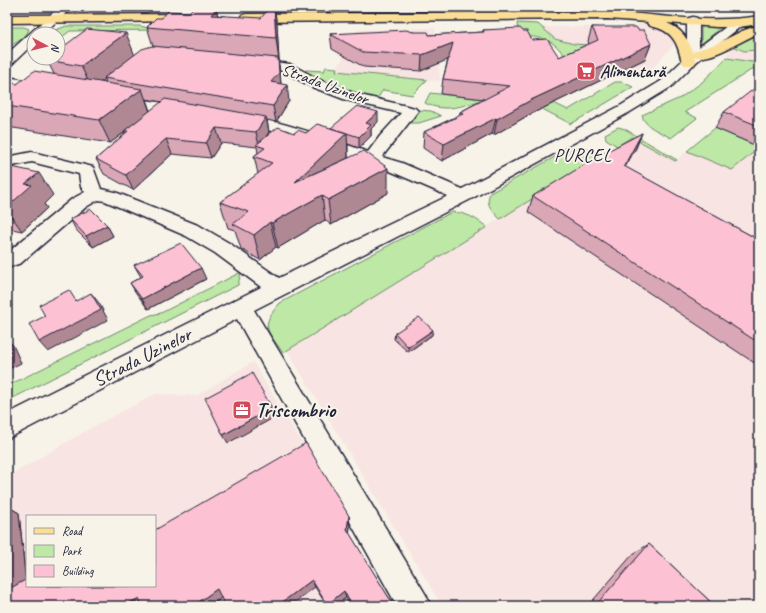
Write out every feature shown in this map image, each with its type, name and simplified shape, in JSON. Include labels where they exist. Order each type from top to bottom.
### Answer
[{"type":"main road","points":[[236,18],[608,15],[663,7]]},
{"type":"main road","points":[[739,22],[744,18],[744,9]]},
{"type":"main road","points":[[629,11],[693,14],[739,22],[759,20]]},
{"type":"main road","points":[[629,11],[674,30],[680,35],[693,59],[759,29]]},
{"type":"main road","points":[[7,19],[196,18]]},
{"type":"street","points":[[45,26],[66,7]]},
{"type":"street","points":[[693,14],[693,59]]},
{"type":"street","name":"Strada Uzinelor","points":[[7,427],[278,288],[463,196],[656,91],[739,22]]},
{"type":"street","points":[[7,61],[26,43]]},
{"type":"street","name":"Strada Uzinelor","points":[[239,62],[285,67],[317,84],[351,97],[410,111],[386,139],[372,159]]},
{"type":"street","points":[[7,81],[66,91]]},
{"type":"street","points":[[103,97],[202,114]]},
{"type":"street","points":[[148,122],[167,108]]},
{"type":"street","points":[[226,118],[284,131],[372,159],[396,167],[463,196]]},
{"type":"street","points":[[7,162],[32,157],[94,166],[90,187],[95,194]]},
{"type":"street","points":[[7,261],[14,258],[79,203],[95,194],[109,196],[193,231],[222,248],[278,288]]},
{"type":"street","points":[[241,307],[415,606]]},
{"type":"shaded area","points":[[639,24],[659,26],[676,39],[675,43],[651,70],[638,69],[588,48],[589,45],[574,44],[555,39],[541,27],[637,27]]},
{"type":"shaded area","points":[[435,28],[440,81],[336,71],[357,30]]},
{"type":"shaded area","points":[[733,46],[738,49],[751,52],[759,50],[759,63],[725,58]]},
{"type":"shaded area","points":[[759,93],[759,606],[442,606],[287,350],[632,137],[675,161]]},
{"type":"shaded area","points":[[253,362],[351,525],[349,538],[390,606],[152,606],[156,587],[156,515],[26,515],[26,587],[7,606],[7,477],[91,428],[156,394],[196,396]]},
{"type":"green space","points":[[517,23],[538,24],[555,39],[574,44],[589,45],[566,58],[556,46],[546,40],[541,38],[519,36]]},
{"type":"green space","points":[[701,25],[721,27],[701,45]]},
{"type":"green space","points":[[66,26],[140,26],[157,30],[70,31],[66,34]]},
{"type":"green space","points":[[7,27],[26,28],[26,34],[17,42],[7,47]]},
{"type":"green space","points":[[759,32],[759,50],[744,51],[733,46],[742,40]]},
{"type":"green space","points":[[727,58],[759,63],[759,65],[685,112],[697,118],[671,138],[646,123],[642,115],[680,98],[701,83]]},
{"type":"green space","points":[[326,67],[337,68],[336,71],[427,80],[412,95],[383,90],[377,99],[334,89],[303,73],[306,70],[324,71]]},
{"type":"green space","points":[[615,82],[622,82],[633,87],[571,124],[527,101],[554,103],[568,110]]},
{"type":"green space","points":[[430,93],[484,99],[462,106],[440,108],[425,103]]},
{"type":"green space","points":[[418,110],[431,111],[441,116],[419,123],[408,123]]},
{"type":"green space","points":[[618,127],[625,129],[677,160],[675,161],[632,137],[617,146],[606,139],[605,134]]},
{"type":"green space","points":[[715,128],[759,148],[732,170],[687,151]]},
{"type":"green space","points":[[582,148],[604,154],[500,219],[490,207],[488,201],[490,193],[569,149]]},
{"type":"green space","points":[[452,212],[471,216],[487,227],[283,353],[269,333],[268,328],[269,318],[280,303]]},
{"type":"green space","points":[[241,272],[238,285],[7,401],[7,386],[151,315],[161,313]]},
{"type":"building","points":[[194,7],[216,9],[211,15],[261,18],[270,7],[274,7],[276,38],[147,27],[156,18],[162,18],[168,11],[189,12]]},
{"type":"building","points":[[592,27],[636,27],[638,30],[644,30],[651,44],[531,100],[497,119],[496,118],[444,144],[424,132],[463,114],[460,112],[510,86],[443,79],[453,43],[422,55],[363,52],[330,34],[406,30],[413,32],[428,32],[429,35],[484,32],[483,30],[520,28],[523,31],[527,31],[532,40],[547,39],[559,57],[598,40]]},
{"type":"building","points":[[87,29],[126,33],[81,66],[66,63],[66,45]]},
{"type":"building","points":[[152,46],[278,58],[279,73],[271,82],[287,85],[273,106],[104,78],[142,49]]},
{"type":"building","points":[[34,71],[142,89],[99,120],[7,106],[7,82],[17,84]]},
{"type":"building","points":[[755,88],[759,89],[759,126],[724,112]]},
{"type":"building","points":[[165,99],[266,117],[256,132],[216,128],[206,143],[166,139],[126,175],[96,159],[128,131],[124,131]]},
{"type":"building","points":[[357,106],[378,112],[366,123],[371,125],[359,137],[331,128]]},
{"type":"building","points":[[317,124],[347,133],[295,182],[364,151],[388,168],[328,200],[322,195],[272,223],[270,222],[254,235],[233,224],[249,212],[220,202],[272,163],[254,156],[265,148],[256,145],[278,127],[294,133],[298,130],[306,133]]},
{"type":"building","points":[[642,133],[624,166],[759,240],[759,343],[533,196],[602,154]]},
{"type":"building","points":[[7,166],[39,173],[25,184],[32,185],[7,207]]},
{"type":"building","points":[[91,209],[107,225],[86,236],[70,219]]},
{"type":"building","points":[[181,243],[201,268],[142,299],[130,283],[143,276],[134,265]]},
{"type":"building","points":[[69,290],[76,301],[91,293],[101,310],[39,342],[29,324],[45,316],[39,305]]},
{"type":"building","points":[[419,317],[433,330],[408,347],[395,333]]},
{"type":"building","points":[[7,344],[11,353],[7,355]]},
{"type":"building","points":[[252,373],[272,408],[223,435],[205,398]]},
{"type":"building","points":[[306,443],[349,516],[347,529],[394,606],[352,606],[344,591],[327,605],[312,580],[277,606],[225,606],[217,589],[193,606],[142,606],[139,598],[124,606],[7,606],[7,564],[9,589],[26,580],[26,587],[156,587],[156,529]]},
{"type":"building","points":[[649,544],[715,606],[595,606]]},
{"type":"place","name":"Alimentară","points":[[586,71]]},
{"type":"place","name":"Triscombrio","points":[[242,410]]},
{"type":"district","name":"PURCEL","points":[[583,155]]}]
